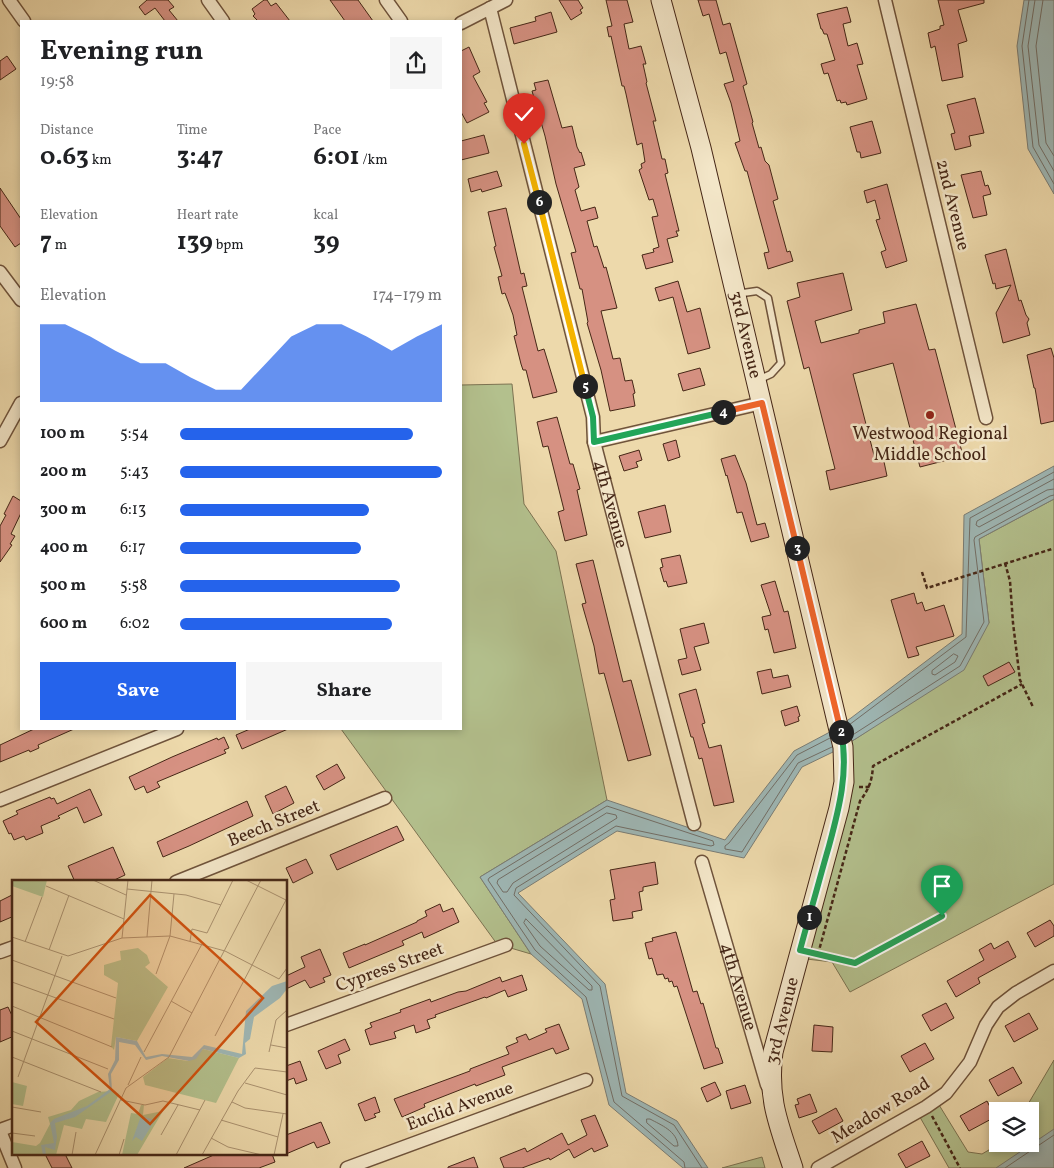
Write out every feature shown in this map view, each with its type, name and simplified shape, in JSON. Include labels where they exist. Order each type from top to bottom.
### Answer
[{"type":"main road","name":"3rd Avenue","points":[[661,0],[701,148],[843,747],[844,782],[809,952],[773,1052],[770,1073],[774,1109]]},
{"type":"main road","name":"4th Avenue","points":[[774,1109],[793,1168]]},
{"type":"street","points":[[8,0],[23,20]]},
{"type":"street","points":[[208,0],[222,20]]},
{"type":"street","points":[[386,0],[400,20]]},
{"type":"street","points":[[462,22],[506,0]]},
{"type":"street","name":"2nd Avenue","points":[[885,0],[986,418]]},
{"type":"street","name":"4th Avenue","points":[[490,8],[593,417],[594,442],[694,824]]},
{"type":"street","points":[[0,272],[20,299]]},
{"type":"street","points":[[594,442],[762,403]]},
{"type":"street","points":[[0,441],[20,404]]},
{"type":"street","points":[[0,800],[175,730]]},
{"type":"street","name":"Beech Street","points":[[181,880],[386,798]]},
{"type":"street","name":"4th Avenue","points":[[702,862],[774,1109]]},
{"type":"street","name":"Cypress Street","points":[[288,1024],[506,944]]},
{"type":"street","points":[[0,952],[12,948]]},
{"type":"street","name":"Meadow Road","points":[[818,1168],[946,1093],[970,1062],[986,1025],[998,1007],[1016,993],[1054,971]]},
{"type":"street","name":"Euclid Avenue","points":[[347,1168],[586,1080]]},
{"type":"street","points":[[12,1126],[0,1130],[15,1168]]},
{"type":"lane","points":[[736,294],[756,291],[768,298],[781,363],[771,374],[756,380]]},
{"type":"path","points":[[922,572],[927,588],[1052,548]]},
{"type":"path","points":[[1005,563],[1010,581],[1012,623],[1022,684],[1033,707]]},
{"type":"path","points":[[942,916],[855,963],[809,952],[860,801],[872,782],[873,766],[1022,684]]},
{"type":"path","points":[[926,1106],[960,1168]]},
{"type":"green space","points":[[512,384],[524,504],[556,551],[607,800],[480,877],[531,954],[497,944],[342,730],[462,730],[462,385]]},
{"type":"green space","points":[[1054,499],[1054,884],[850,992],[832,962],[798,958],[843,747],[869,730],[989,623],[979,539]]},
{"type":"green space","points":[[1054,1060],[1054,1168],[949,1168],[917,1112],[936,1100],[968,1152],[982,1154],[989,1150],[989,1152],[1039,1152],[1039,1102],[1029,1102]]},
{"type":"green space","points":[[762,1157],[765,1168],[722,1168]]},
{"type":"water","points":[[1024,0],[1054,0],[1054,194],[1028,149],[1017,46]]},
{"type":"water","points":[[1054,466],[1054,499],[979,539],[989,623],[964,670],[857,738],[802,767],[744,858],[617,831],[518,893],[605,984],[626,1093],[677,1121],[708,1168],[683,1168],[609,1105],[582,999],[531,954],[480,877],[607,800],[725,840],[794,751],[851,718],[962,634],[964,515]]},
{"type":"water","points":[[1054,1129],[1054,1168],[996,1168],[1020,1152],[1039,1152],[1039,1139]]},
{"type":"building","points":[[147,0],[168,0],[174,7],[169,10],[177,20],[164,20],[155,8],[145,15],[139,7]]},
{"type":"building","points":[[264,0],[267,0],[271,6],[276,3],[289,20],[257,20],[253,16],[255,14],[252,9]]},
{"type":"building","points":[[330,0],[358,0],[372,20],[344,20]]},
{"type":"building","points":[[559,0],[578,0],[583,8],[580,10],[582,13],[571,20]]},
{"type":"building","points":[[606,0],[627,0],[633,22],[624,24],[629,49],[641,46],[646,64],[643,64],[646,83],[656,121],[653,121],[662,159],[665,159],[668,173],[665,174],[679,231],[676,231],[678,236],[667,239],[673,262],[646,269],[642,255],[654,252],[653,249],[659,247],[652,217],[658,216],[653,199],[649,200],[639,170],[642,168],[641,164],[645,162],[642,143],[637,145],[611,36],[609,37],[607,27],[612,26]]},
{"type":"building","points":[[698,0],[716,0],[723,25],[730,23],[747,84],[743,86],[752,123],[759,148],[761,147],[765,161],[769,165],[778,199],[773,201],[787,252],[790,251],[793,261],[768,269],[764,253],[769,252],[747,171],[745,171],[735,143],[740,141],[731,103],[724,84],[734,81],[726,52],[720,54],[709,14],[703,16]]},
{"type":"building","points":[[938,0],[984,0],[984,3],[958,10],[967,41],[958,44],[963,77],[942,81],[935,46],[931,48],[928,33],[940,29],[940,26],[944,25]]},
{"type":"building","points":[[847,7],[851,22],[843,24],[848,46],[857,43],[863,64],[857,65],[867,99],[847,105],[846,102],[841,103],[840,100],[837,101],[828,73],[824,74],[821,64],[835,60],[827,34],[824,34],[821,29],[817,14]]},
{"type":"building","points":[[551,12],[557,32],[514,44],[510,28],[536,21],[535,17]]},
{"type":"building","points":[[469,47],[480,72],[473,76],[487,102],[484,103],[489,112],[467,123],[462,114],[462,50]]},
{"type":"building","points":[[7,56],[16,69],[0,80],[0,61]]},
{"type":"building","points":[[548,80],[562,128],[572,126],[577,147],[581,152],[585,165],[574,168],[579,187],[575,190],[581,211],[595,207],[598,218],[587,221],[594,247],[597,246],[604,268],[606,267],[617,308],[601,311],[613,359],[620,358],[625,381],[632,380],[635,406],[610,411],[601,370],[587,323],[582,289],[580,289],[571,253],[576,252],[532,91],[536,90],[534,83]]},
{"type":"building","points":[[975,98],[984,133],[969,136],[971,146],[955,150],[951,134],[955,133],[947,105]]},
{"type":"building","points":[[872,121],[881,153],[861,158],[860,152],[857,152],[850,127]]},
{"type":"building","points":[[484,135],[489,153],[462,160],[462,141]]},
{"type":"building","points":[[497,171],[502,186],[482,192],[481,189],[471,192],[468,179]]},
{"type":"building","points":[[981,171],[985,186],[988,185],[991,194],[983,196],[987,215],[973,218],[961,175]]},
{"type":"building","points":[[887,184],[907,261],[886,268],[881,252],[886,250],[876,220],[880,219],[875,200],[867,203],[864,191]]},
{"type":"building","points":[[0,188],[20,218],[20,244],[15,247],[0,226]]},
{"type":"building","points":[[506,208],[521,274],[524,273],[527,286],[522,287],[538,351],[544,349],[557,392],[533,398],[526,370],[523,370],[521,364],[514,336],[517,335],[513,315],[505,293],[502,294],[498,277],[502,276],[494,247],[496,246],[488,212]]},
{"type":"building","points":[[1006,249],[1019,301],[1021,300],[1029,319],[1027,323],[1030,335],[1003,343],[996,313],[1011,285],[996,289],[985,255]]},
{"type":"building","name":"Westwood Regional Middle School","points":[[843,273],[852,310],[815,321],[821,343],[859,333],[859,330],[885,323],[883,312],[916,304],[929,350],[935,349],[963,456],[920,467],[893,363],[853,374],[875,459],[883,457],[887,476],[830,490],[826,471],[835,469],[809,367],[804,369],[787,301],[800,297],[797,283]]},
{"type":"building","points":[[678,281],[687,312],[700,308],[710,348],[688,354],[673,297],[659,301],[655,288]]},
{"type":"building","points":[[1051,348],[1054,358],[1054,421],[1041,424],[1027,355]]},
{"type":"building","points":[[700,368],[705,385],[683,391],[678,374]]},
{"type":"building","points":[[557,417],[570,464],[573,464],[580,489],[577,490],[587,535],[565,541],[558,512],[564,510],[548,446],[543,447],[537,422]]},
{"type":"building","points":[[676,440],[680,457],[668,461],[663,444]]},
{"type":"building","points":[[639,450],[642,460],[636,462],[638,467],[624,471],[619,456]]},
{"type":"building","points":[[735,455],[746,483],[757,525],[765,523],[769,537],[751,542],[742,512],[737,513],[721,459]]},
{"type":"building","points":[[13,496],[20,500],[20,515],[11,534],[15,536],[10,544],[12,545],[0,562],[0,526],[6,515],[4,514]]},
{"type":"building","points":[[665,505],[671,532],[645,538],[638,512]]},
{"type":"building","points":[[680,555],[687,583],[668,587],[666,581],[664,582],[660,568],[663,567],[661,559]]},
{"type":"building","points":[[593,560],[623,682],[631,680],[651,755],[628,761],[604,673],[599,674],[594,646],[582,604],[586,603],[576,564]]},
{"type":"building","points":[[775,581],[784,612],[788,611],[796,648],[774,653],[768,629],[765,630],[762,617],[771,615],[761,585]]},
{"type":"building","points":[[914,593],[917,604],[922,602],[925,611],[944,605],[954,636],[916,647],[919,655],[908,658],[891,600]]},
{"type":"building","points":[[704,623],[709,643],[694,647],[701,670],[682,675],[678,660],[687,658],[680,629]]},
{"type":"building","points":[[1009,662],[1015,672],[988,686],[983,676]]},
{"type":"building","points":[[771,669],[773,678],[788,675],[791,687],[762,694],[757,672]]},
{"type":"building","points":[[696,689],[705,723],[702,724],[709,748],[721,745],[734,802],[714,806],[702,758],[699,759],[693,737],[691,737],[679,694]]},
{"type":"building","points":[[797,706],[800,716],[798,717],[799,721],[785,726],[781,711]]},
{"type":"building","points":[[32,730],[72,730],[38,745],[39,748],[0,762],[0,745]]},
{"type":"building","points":[[248,730],[286,730],[242,749],[236,735]]},
{"type":"building","points":[[224,737],[229,748],[224,750],[226,753],[157,782],[160,787],[147,793],[144,786],[135,790],[129,777],[217,738],[218,740]]},
{"type":"building","points":[[337,764],[345,778],[324,790],[316,776]]},
{"type":"building","points":[[286,786],[294,803],[273,814],[265,796]]},
{"type":"building","points":[[90,789],[102,815],[84,823],[77,807],[58,816],[60,818],[41,826],[43,833],[26,840],[24,836],[14,840],[3,821],[18,814],[16,811],[50,797],[51,799],[54,798],[57,804]]},
{"type":"building","points":[[247,801],[253,816],[163,857],[157,842]]},
{"type":"building","points":[[397,826],[404,840],[337,870],[330,855]]},
{"type":"building","points":[[113,847],[125,875],[114,880],[74,880],[68,866]]},
{"type":"building","points":[[306,859],[313,873],[293,883],[286,868]]},
{"type":"building","points":[[655,862],[658,884],[643,887],[643,891],[639,892],[642,910],[632,912],[633,918],[613,921],[610,900],[615,899],[610,870]]},
{"type":"building","points":[[12,895],[12,917],[0,922],[0,901]]},
{"type":"building","points":[[440,904],[443,912],[453,908],[459,922],[424,938],[422,932],[402,941],[404,945],[349,968],[343,953],[417,922],[427,916],[425,911]]},
{"type":"building","points":[[1050,920],[1054,926],[1054,936],[1035,947],[1027,933]]},
{"type":"building","points":[[676,932],[693,992],[697,991],[701,1004],[703,1003],[716,1048],[718,1048],[723,1063],[704,1069],[677,986],[674,987],[672,981],[669,982],[668,978],[665,979],[663,974],[657,975],[652,958],[649,959],[645,943],[653,941],[652,938]]},
{"type":"building","points":[[1008,941],[1016,957],[978,978],[980,983],[956,997],[947,981],[984,960],[979,950],[991,943],[994,949]]},
{"type":"building","points":[[320,949],[331,975],[323,978],[325,982],[310,988],[305,980],[288,988],[288,975],[305,967],[301,957]]},
{"type":"building","points":[[522,975],[527,990],[508,997],[505,990],[485,997],[435,1015],[436,1017],[427,1020],[430,1028],[416,1033],[414,1025],[394,1032],[396,1038],[370,1045],[365,1030],[372,1027],[370,1023],[430,999],[431,1002],[466,991],[500,977],[502,982]]},
{"type":"building","points":[[946,1003],[954,1018],[931,1031],[922,1015]]},
{"type":"building","points":[[8,1007],[12,1016],[12,1037],[0,1042],[0,1010]]},
{"type":"building","points":[[1029,1013],[1038,1029],[1014,1042],[1005,1026]]},
{"type":"building","points":[[559,1024],[569,1049],[556,1054],[553,1048],[502,1067],[505,1075],[476,1086],[475,1084],[424,1104],[425,1107],[402,1117],[394,1099],[470,1071],[470,1069],[509,1054],[506,1047],[518,1042],[516,1038],[526,1034],[529,1040],[547,1032],[545,1029]]},
{"type":"building","points":[[814,1025],[833,1027],[832,1052],[812,1051]]},
{"type":"building","points":[[345,1039],[350,1050],[338,1055],[341,1063],[326,1069],[318,1051]]},
{"type":"building","points":[[925,1043],[934,1059],[910,1072],[901,1056]]},
{"type":"building","points":[[300,1061],[307,1080],[296,1084],[294,1078],[288,1080],[288,1065]]},
{"type":"building","points":[[1013,1067],[1022,1083],[998,1096],[989,1080]]},
{"type":"building","points":[[715,1082],[721,1095],[707,1102],[701,1088]]},
{"type":"building","points":[[745,1085],[751,1103],[731,1109],[726,1091]]},
{"type":"building","points":[[810,1094],[817,1112],[799,1118],[795,1105],[799,1104],[797,1099]]},
{"type":"building","points":[[375,1097],[380,1112],[374,1114],[376,1117],[365,1121],[358,1104]]},
{"type":"building","points":[[987,1101],[989,1105],[989,1120],[969,1131],[960,1116]]},
{"type":"building","points":[[836,1108],[843,1121],[819,1134],[812,1121]]},
{"type":"building","points":[[595,1115],[608,1146],[594,1152],[592,1148],[574,1158],[569,1149],[550,1160],[549,1158],[522,1168],[504,1168],[500,1158],[525,1148],[527,1152],[562,1133],[568,1145],[587,1135],[581,1120]]},
{"type":"building","points":[[321,1122],[330,1143],[317,1148],[314,1142],[288,1153],[288,1134]]},
{"type":"building","points":[[922,1141],[930,1156],[906,1168],[898,1154]]},
{"type":"building","points":[[46,1156],[66,1156],[72,1168],[52,1168]]},
{"type":"building","points":[[211,1156],[273,1156],[275,1162],[259,1168],[184,1168]]},
{"type":"building","points":[[474,1157],[478,1168],[448,1168],[448,1167]]},
{"type":"place","name":"Westwood Regional Middle School","points":[[930,415]]},
{"type":"route","points":[[524,144],[593,417],[594,442],[762,403],[842,736],[844,759],[844,782],[839,808],[800,950],[855,963],[942,916]]}]
